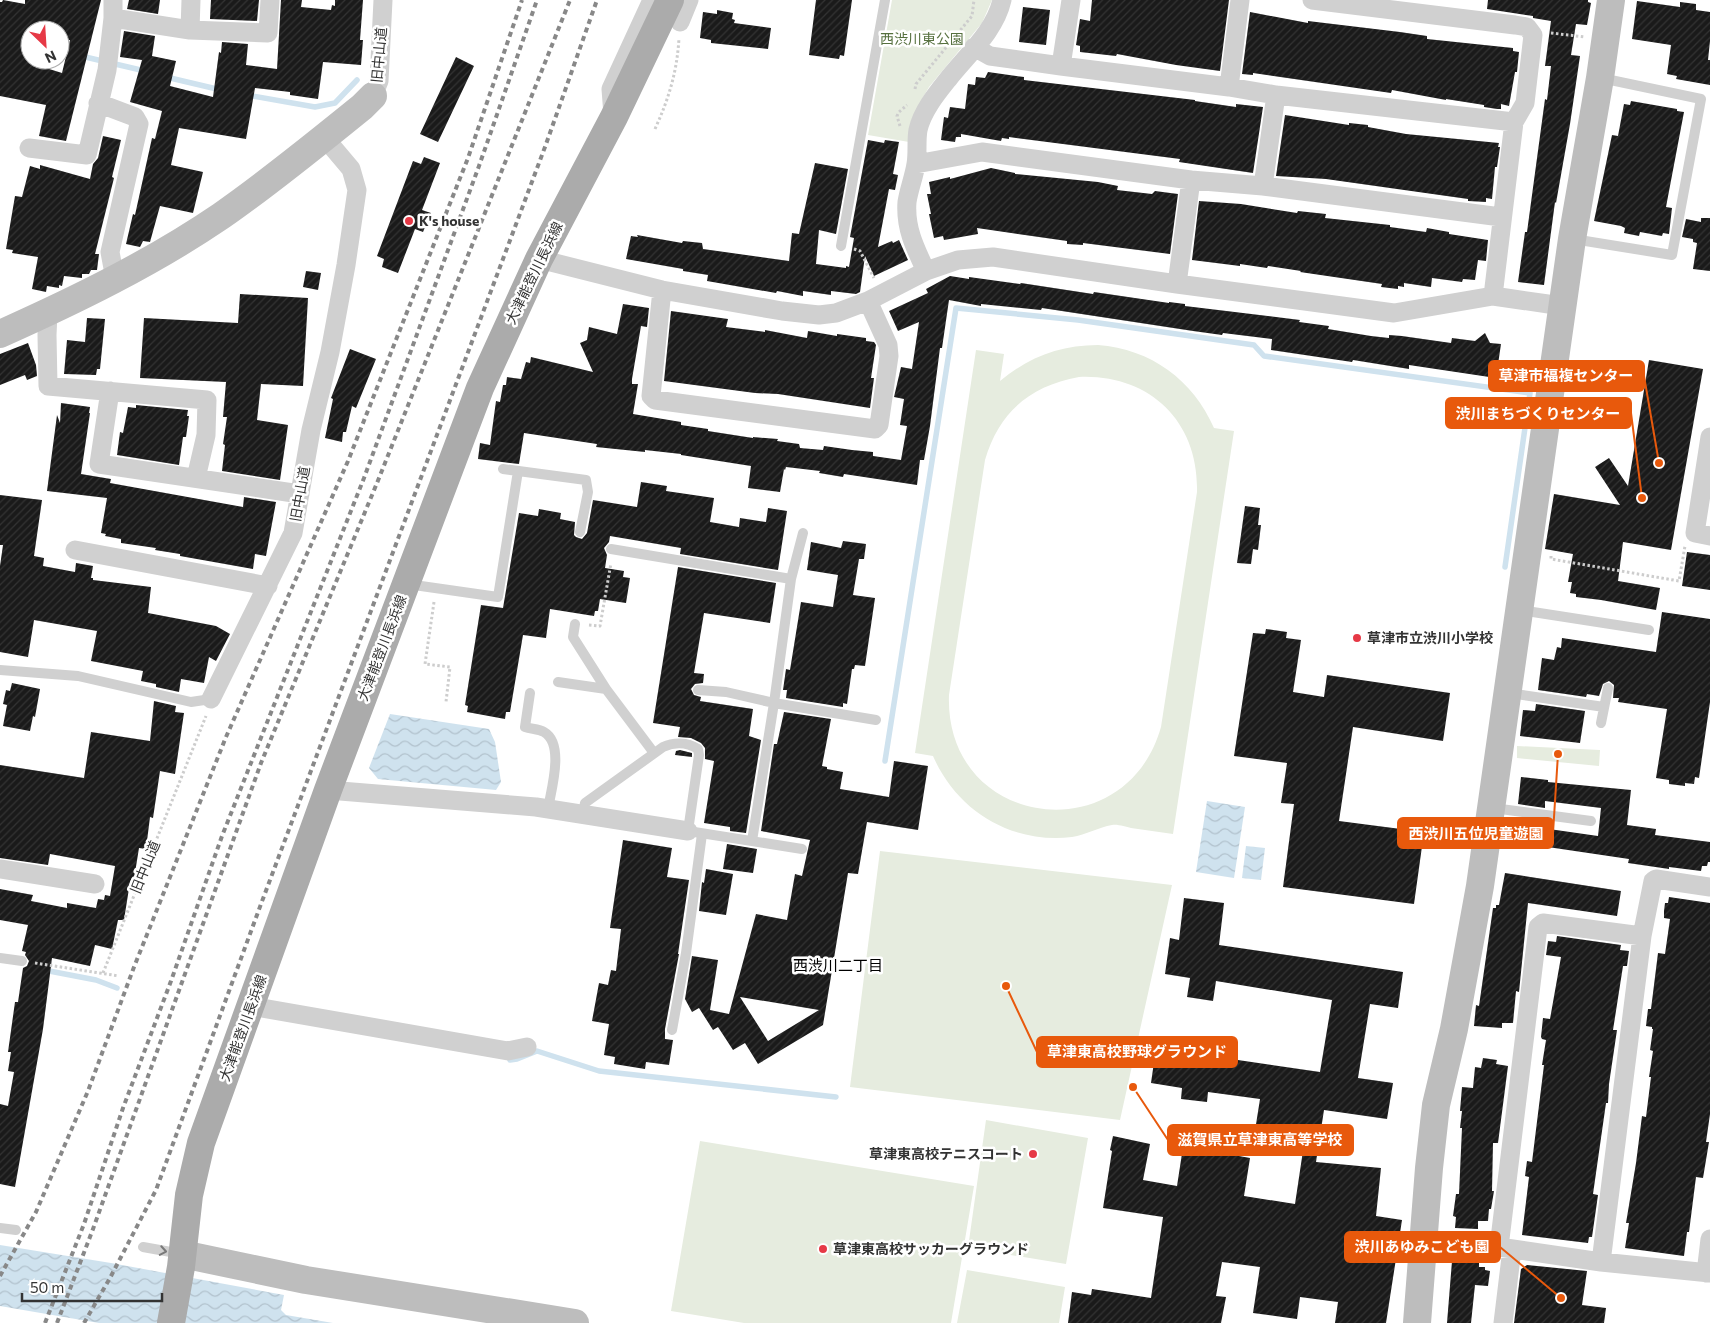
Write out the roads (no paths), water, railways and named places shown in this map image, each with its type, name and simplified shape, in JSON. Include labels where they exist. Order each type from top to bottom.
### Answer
[{"type":"main road","name":"大津能登川長浜線","points":[[171,1323],[182,1260],[190,1195],[201,1143],[328,790],[480,388],[539,259],[614,117],[675,11]]},
{"type":"street","points":[[190,30],[191,0]]},
{"type":"street","points":[[29,148],[87,155],[107,70],[113,9],[190,30],[268,33],[270,0]]},
{"type":"street","name":"旧中山道","points":[[211,700],[293,533],[311,430],[330,352],[357,190],[351,169],[324,137],[373,96],[378,81],[383,0]]},
{"type":"street","points":[[614,117],[611,89],[652,0]]},
{"type":"street","points":[[675,11],[689,0]]},
{"type":"street","points":[[926,271],[910,237],[907,219],[907,201],[916,164],[918,130],[926,109],[994,21],[999,13],[1002,0]]},
{"type":"street","points":[[1061,66],[1071,0]]},
{"type":"street","points":[[1229,87],[1240,0]]},
{"type":"street","points":[[1312,0],[1527,27],[1532,35],[1525,103],[1514,122],[1501,217],[1493,296]]},
{"type":"street","points":[[1417,1323],[1429,1168],[1436,1105],[1454,1029],[1480,886],[1562,306],[1611,0]]},
{"type":"street","points":[[974,47],[990,56],[1061,66],[1229,87],[1276,95],[1514,122]]},
{"type":"street","points":[[1263,186],[1276,95]]},
{"type":"street","points":[[98,103],[135,117],[139,124],[110,252],[116,279]]},
{"type":"street","points":[[0,334],[116,279],[220,216],[324,137]]},
{"type":"street","points":[[916,164],[982,152],[1191,180],[1263,186],[1501,217]]},
{"type":"street","points":[[1177,284],[1191,180]]},
{"type":"street","points":[[539,259],[662,290],[782,311],[819,315],[836,312],[875,297],[926,271],[958,260],[993,257],[1394,313],[1493,296],[1562,306]]},
{"type":"street","points":[[662,290],[651,396],[655,400],[875,429],[880,425],[889,356],[888,345],[875,297]]},
{"type":"street","points":[[48,312],[48,386],[207,400],[206,435],[196,478]]},
{"type":"street","points":[[110,391],[99,464],[300,494]]},
{"type":"street","points":[[1702,534],[1710,438]]},
{"type":"street","points":[[75,550],[268,586]]},
{"type":"street","points":[[328,790],[548,809],[695,832]]},
{"type":"street","points":[[0,869],[94,884]]},
{"type":"street","points":[[1601,1262],[1642,936],[1653,881],[1656,879],[1710,887]]},
{"type":"street","points":[[1503,1323],[1506,1248],[1538,927],[1543,923],[1642,936]]},
{"type":"street","points":[[251,1006],[508,1052],[527,1047]]},
{"type":"street","points":[[1424,1239],[1506,1248],[1601,1262],[1708,1273],[1710,1239]]},
{"type":"street","points":[[182,1260],[575,1323]]},
{"type":"lane","points":[[841,246],[885,0]]},
{"type":"lane","points":[[1572,239],[1672,255],[1701,99],[1600,78]]},
{"type":"lane","points":[[503,469],[586,480],[588,492],[580,532]]},
{"type":"lane","points":[[406,584],[498,597],[518,471]]},
{"type":"lane","points":[[752,841],[791,579],[803,533]]},
{"type":"lane","points":[[612,549],[791,579]]},
{"type":"lane","points":[[1520,610],[1649,630]]},
{"type":"lane","points":[[575,624],[572,637],[606,689],[654,754]]},
{"type":"lane","points":[[0,670],[78,676],[191,702],[211,700]]},
{"type":"lane","points":[[558,682],[606,689]]},
{"type":"lane","points":[[1601,723],[1608,688]]},
{"type":"lane","points":[[698,690],[726,692],[774,703],[876,720]]},
{"type":"lane","points":[[530,693],[525,727],[546,733],[554,744],[556,759],[548,809]]},
{"type":"lane","points":[[1508,693],[1604,707]]},
{"type":"lane","points":[[583,814],[585,803],[672,743],[693,746],[698,749],[695,832],[686,953],[672,1030]]},
{"type":"lane","points":[[1492,808],[1591,821]]},
{"type":"lane","points":[[695,832],[802,849]]},
{"type":"lane","points":[[0,958],[22,962]]},
{"type":"lane","points":[[0,1228],[16,1230]]},
{"type":"lane","points":[[143,1247],[182,1260]]},
{"type":"water","points":[[390,714],[489,729],[495,742],[501,782],[496,790],[378,779],[369,768]]},
{"type":"water","points":[[1207,801],[1245,807],[1234,878],[1196,872]]},
{"type":"water","points":[[1246,846],[1265,848],[1261,880],[1242,878]]},
{"type":"water","points":[[0,1245],[111,1263],[284,1295],[281,1310],[286,1315],[333,1323],[99,1323],[0,1306]]},
{"type":"waterway","points":[[81,56],[145,71]]},
{"type":"waterway","points":[[166,77],[221,90]]},
{"type":"waterway","points":[[247,95],[315,107],[335,103],[357,80]]},
{"type":"waterway","points":[[885,761],[956,308],[1078,320],[1254,345],[1264,356],[1530,393],[1505,567]]},
{"type":"waterway","points":[[44,970],[96,980],[117,988]]},
{"type":"waterway","points":[[510,1060],[537,1051],[599,1071],[836,1097]]},
{"type":"railway","points":[[0,1276],[36,1212],[88,1091],[134,967],[226,737],[348,461],[468,158],[522,0]]},
{"type":"railway","points":[[45,1323],[84,1224],[123,1108],[171,981],[222,836],[364,478],[479,166],[537,0]]},
{"type":"railway","points":[[57,1323],[93,1229],[261,763],[377,483],[570,0]]},
{"type":"railway","points":[[84,1323],[156,1190],[261,904],[545,147],[597,0]]},
{"type":"place","name":"K's house","points":[[409,221]]},
{"type":"place","name":"草津市福複センター","points":[[1659,463]]},
{"type":"place","name":"渋川まちづくりセンター","points":[[1642,498]]},
{"type":"place","name":"草津市立渋川小学校","points":[[1357,638]]},
{"type":"place","name":"西渋川五位児童遊園","points":[[1558,754]]},
{"type":"place","name":"草津東高校野球グラウンド","points":[[1006,986]]},
{"type":"place","name":"滋賀県立草津東高等学校","points":[[1133,1087]]},
{"type":"place","name":"草津東高校テニスコート","points":[[1033,1154]]},
{"type":"place","name":"草津東高校サッカーグラウンド","points":[[823,1249]]},
{"type":"place","name":"渋川あゆみこども園","points":[[1561,1298]]},
{"type":"district","name":"西渋川二丁目","points":[[838,966]]},
{"type":"park label","name":"西渋川東公園","points":[[922,39]]}]
